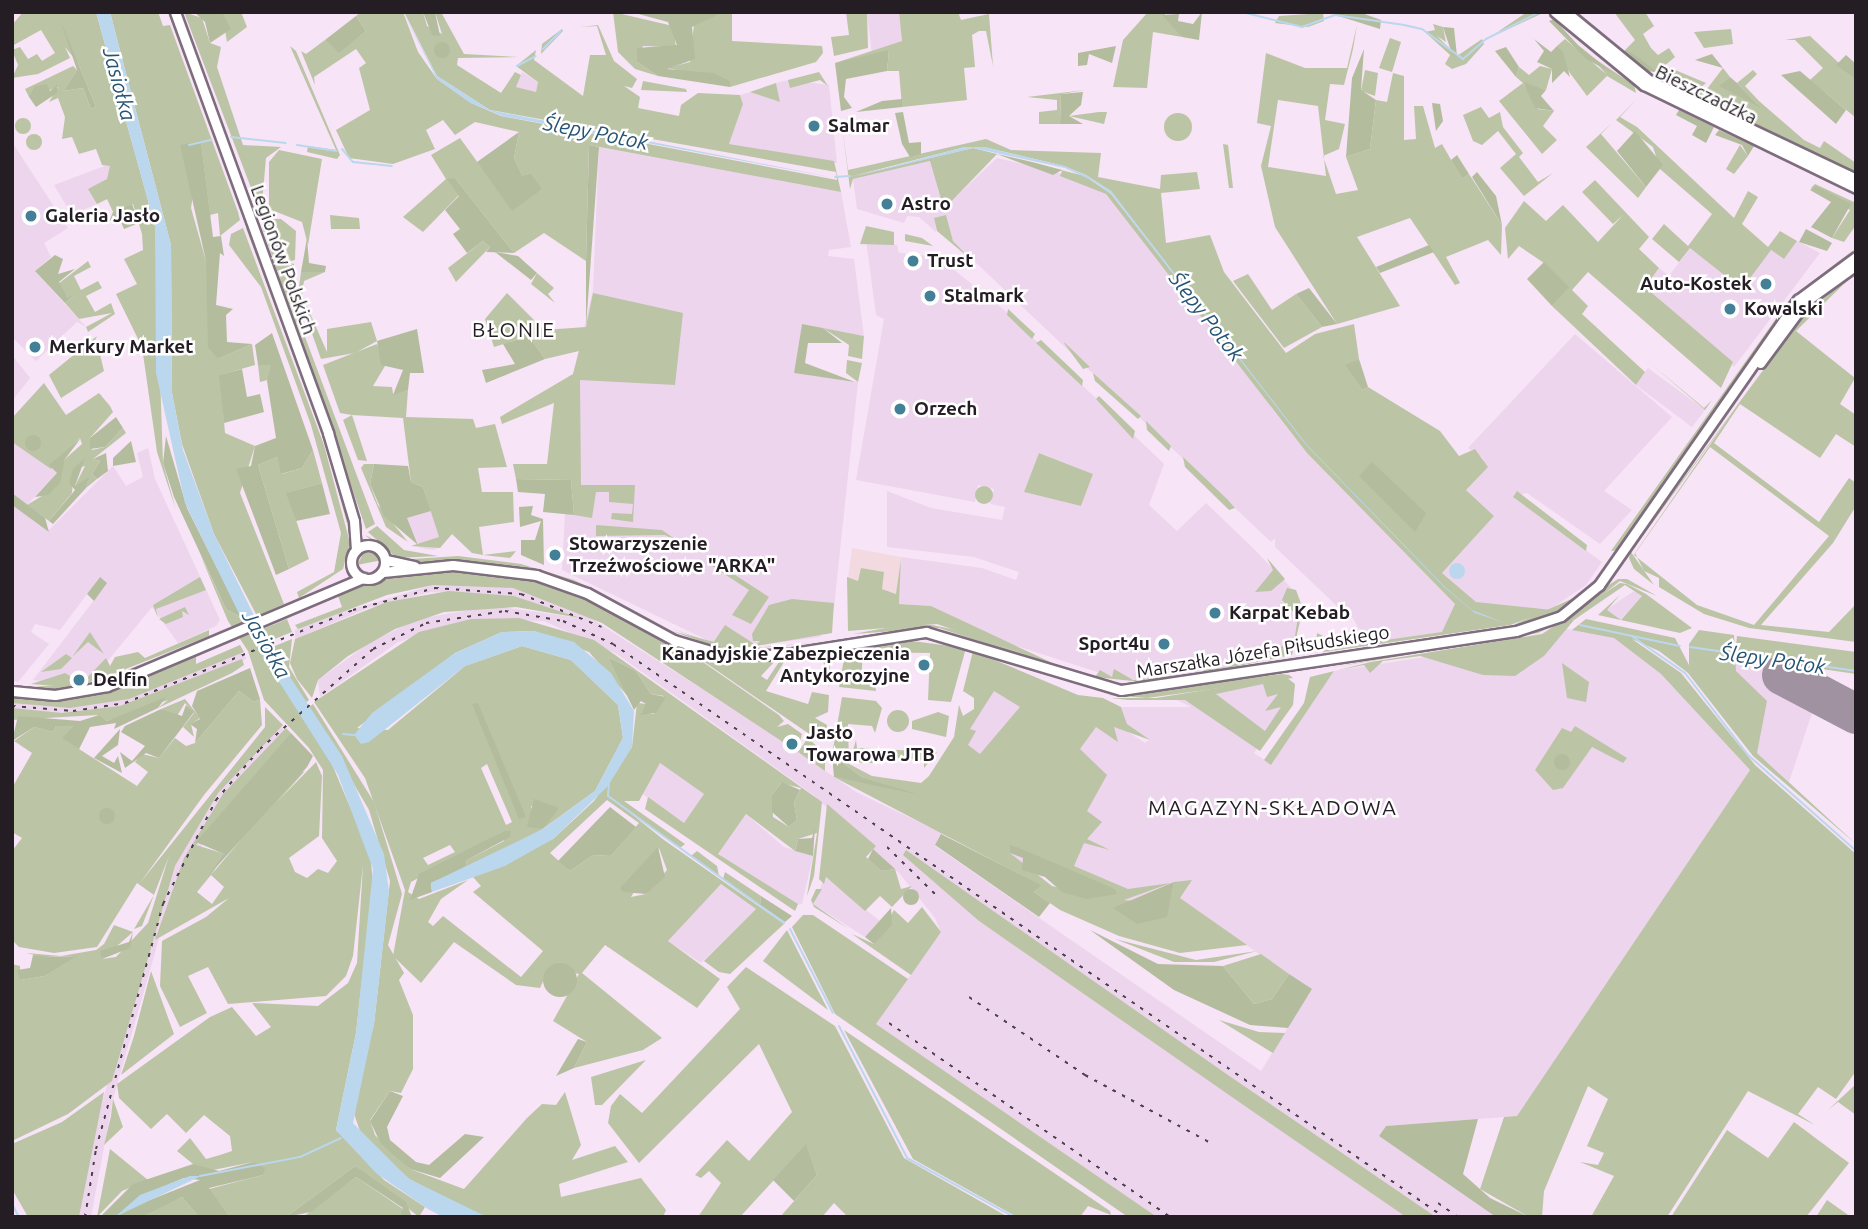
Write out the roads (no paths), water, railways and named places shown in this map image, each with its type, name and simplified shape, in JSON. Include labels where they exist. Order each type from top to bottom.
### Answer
[{"type":"main road","name":"Legionów Polskich","points":[[175,12],[354,521],[368,544]]},
{"type":"main road","name":"Bieszczadzka","points":[[1555,12],[1644,85],[1856,188]]},
{"type":"main road","name":"Bieszczadzka","points":[[1566,12],[1650,81],[1856,179]]},
{"type":"main road","name":"Marszałka Józefa Piłsudskiego","points":[[383,572],[482,566],[536,575],[587,593],[674,640],[721,654],[780,655],[926,632],[1090,685],[1162,689],[1499,634],[1561,616],[1603,579],[1798,300],[1856,257]]},
{"type":"main road","name":"Marszałka Józefa Piłsudskiego","points":[[1728,402],[1806,301],[1856,264]]},
{"type":"main road","name":"Legionów Polskich","points":[[354,521],[356,550]]},
{"type":"main road","points":[[12,691],[55,695],[100,688],[383,572],[386,560],[368,544],[356,550],[352,568],[322,596]]},
{"type":"main road","name":"Marszałka Józefa Piłsudskiego","points":[[386,560],[429,568]]},
{"type":"main road","points":[[352,568],[363,578]]},
{"type":"water","name":"Jasiołka","points":[[96,12],[110,12],[171,245],[172,393],[183,450],[214,534],[267,642],[342,756],[384,854],[389,891],[374,1024],[353,1123],[409,1179],[487,1217],[443,1217],[428,1209],[376,1173],[336,1130],[356,1033],[373,869],[338,775],[249,634],[185,503],[156,373],[155,226]]},
{"type":"water","points":[[403,12],[437,76],[490,110],[835,178],[502,116],[471,103],[437,79]]},
{"type":"water","points":[[965,147],[984,147],[1064,166],[1086,175],[1111,191],[1307,445],[1446,588],[1472,610],[1505,623],[1475,613],[1445,588],[1306,445],[1111,194],[1093,181],[1065,168],[973,148],[849,178]]},
{"type":"water","points":[[1454,563],[1460,563],[1465,571],[1463,577],[1454,579],[1449,574],[1449,568]]},
{"type":"water","points":[[534,631],[574,642],[611,673],[634,711],[632,747],[608,786],[553,839],[505,866],[432,892],[431,883],[543,829],[595,791],[623,738],[618,705],[571,660],[522,646],[465,666],[369,742],[361,744],[354,735],[372,713],[455,653],[502,632]]},
{"type":"water","points":[[190,1176],[201,1176],[115,1217],[140,1195]]},
{"type":"waterway","points":[[1242,12],[1302,27],[1335,15],[1404,25],[1422,29],[1463,59],[1486,39],[1540,12]]},
{"type":"waterway","points":[[543,49],[561,31]]},
{"type":"waterway","points":[[517,66],[536,56]]},
{"type":"waterway","points":[[231,137],[286,143]]},
{"type":"waterway","points":[[189,145],[211,140]]},
{"type":"waterway","points":[[297,145],[337,151]]},
{"type":"waterway","points":[[342,149],[353,162],[392,166]]},
{"type":"waterway","points":[[835,177],[850,176]]},
{"type":"waterway","name":"Ślepy Potok","points":[[1580,625],[1680,646]]},
{"type":"waterway","points":[[1633,637],[1685,673],[1748,755],[1856,851]]},
{"type":"waterway","name":"Ślepy Potok","points":[[1690,647],[1856,671]]},
{"type":"waterway","points":[[343,734],[354,735]]},
{"type":"waterway","points":[[609,784],[608,796],[784,923]]},
{"type":"waterway","points":[[790,929],[833,1013]]},
{"type":"waterway","points":[[839,1026],[907,1158],[1014,1217]]},
{"type":"waterway","points":[[200,1176],[300,1157],[341,1138]]},
{"type":"waterway","points":[[12,1204],[19,1217]]},
{"type":"railway","points":[[12,706],[73,711],[125,703],[353,610],[435,588],[521,594],[602,627]]},
{"type":"railway","points":[[85,1217],[96,1149],[163,904],[216,800],[260,749],[373,649],[426,623],[505,611],[563,621],[613,644],[1444,1217]]},
{"type":"railway","points":[[887,847],[936,895]]},
{"type":"railway","points":[[969,997],[1085,1075],[1209,1142]]},
{"type":"railway","points":[[889,1023],[1170,1217]]},
{"type":"railway","points":[[1438,1203],[1458,1217]]},
{"type":"place","name":"Salmar","points":[[814,126]]},
{"type":"place","name":"Astro","points":[[887,204]]},
{"type":"place","name":"Galeria Jasło","points":[[31,216]]},
{"type":"place","name":"Trust","points":[[913,261]]},
{"type":"place","name":"Auto-Kostek","points":[[1766,284]]},
{"type":"place","name":"Stalmark","points":[[930,296]]},
{"type":"place","name":"Kowalski","points":[[1730,309]]},
{"type":"place","name":"Merkury Market","points":[[35,347]]},
{"type":"place","name":"Orzech","points":[[900,409]]},
{"type":"place","name":"Stowarzyszenie Trzeźwościowe \"ARKA\"","points":[[555,555]]},
{"type":"place","name":"Karpat Kebab","points":[[1215,613]]},
{"type":"place","name":"Sport4u","points":[[1164,644]]},
{"type":"place","name":"Kanadyjskie Zabezpieczenia Antykorozyjne","points":[[924,665]]},
{"type":"place","name":"Delfin","points":[[79,680]]},
{"type":"place","name":"Jasło Towarowa JTB","points":[[792,744]]},
{"type":"district","name":"BŁONIE","points":[[514,329]]},
{"type":"district","name":"MAGAZYN-SKŁADOWA","points":[[1273,807]]}]
